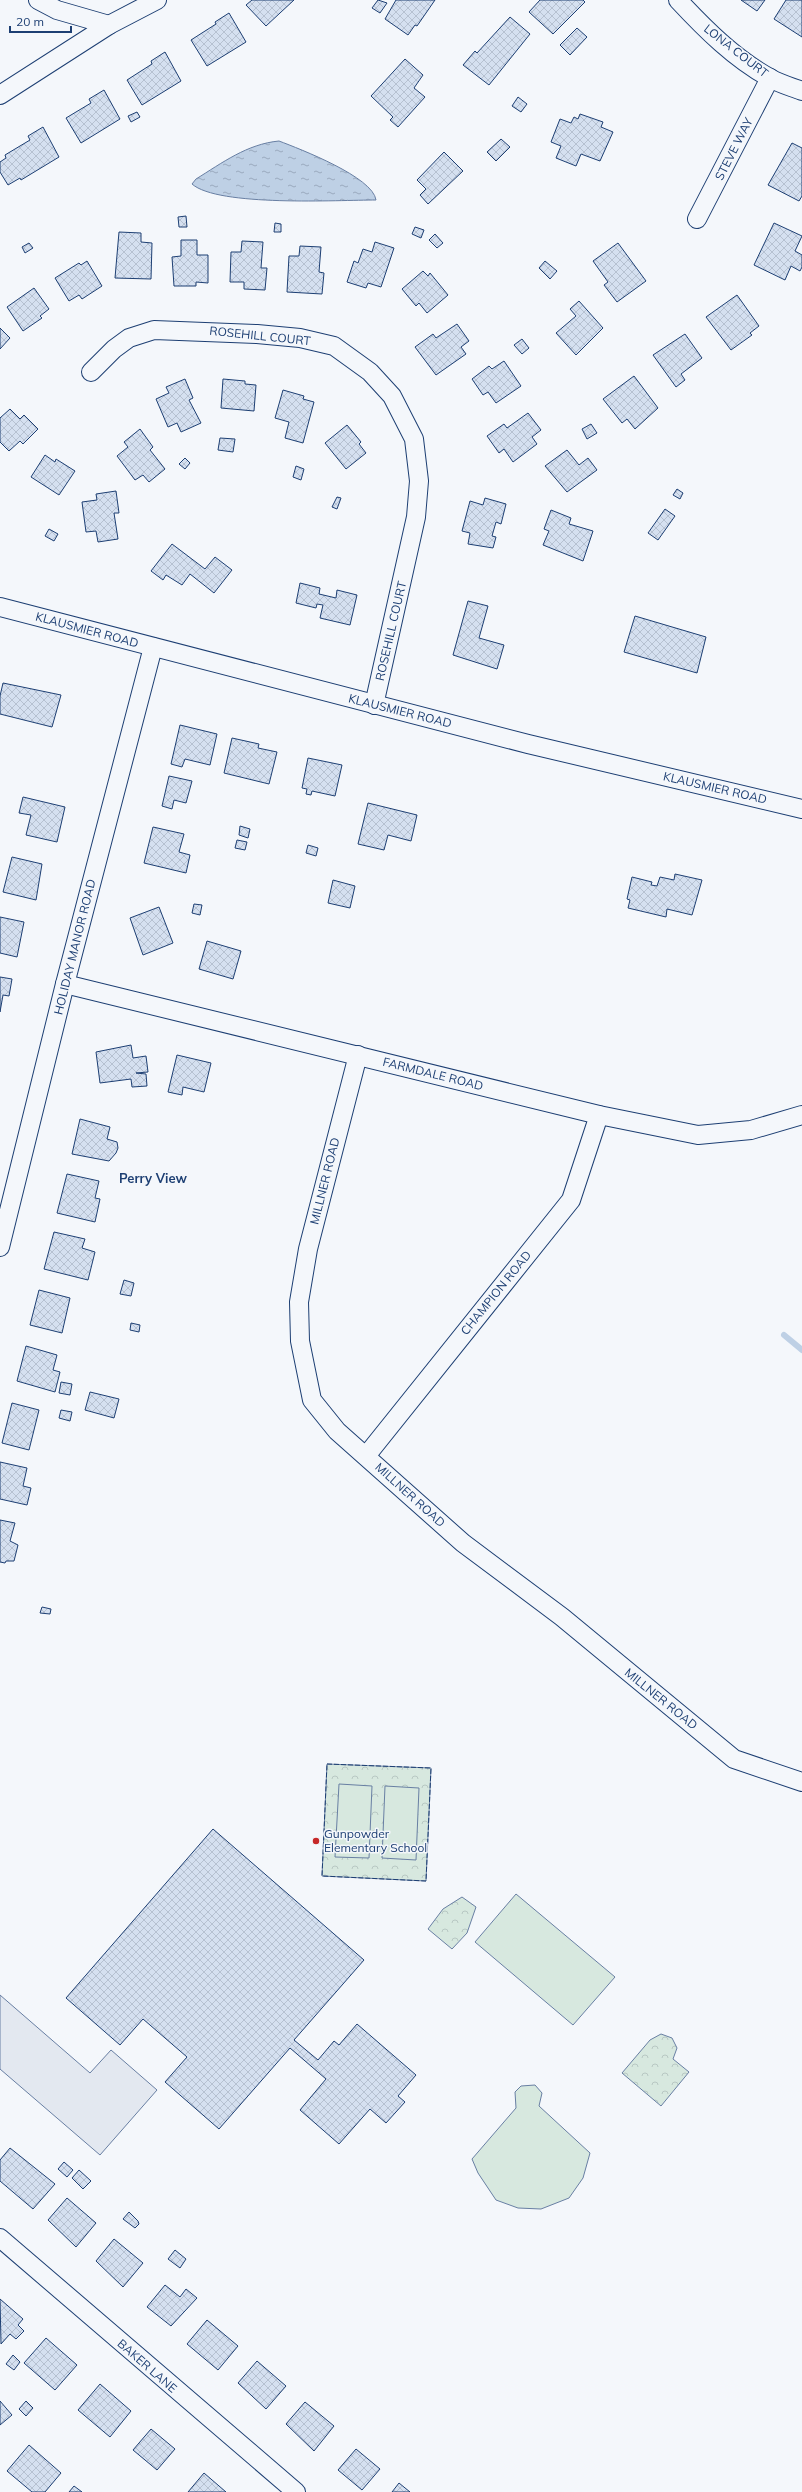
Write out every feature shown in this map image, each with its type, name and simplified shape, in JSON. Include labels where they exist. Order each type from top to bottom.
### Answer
[{"type":"street","points":[[38,0],[57,10],[109,25]]},
{"type":"street","points":[[0,95],[109,25],[157,0]]},
{"type":"street","name":"LONA COURT","points":[[678,0],[722,43],[770,78],[802,91]]},
{"type":"street","name":"STEVE WAY","points":[[697,219],[770,78]]},
{"type":"street","name":"ROSEHILL COURT","points":[[91,372],[114,349],[129,338],[154,330],[257,334],[300,338],[334,346],[370,372],[392,396],[414,439],[419,481],[416,517],[374,705]]},
{"type":"street","name":"KLAUSMIER ROAD","points":[[0,607],[528,744],[802,809]]},
{"type":"street","name":"HOLIDAY MANOR ROAD","points":[[0,1247],[65,984],[153,647]]},
{"type":"street","name":"FARMDALE ROAD","points":[[65,984],[599,1115],[698,1135],[751,1130],[802,1115]]},
{"type":"street","name":"MILLNER ROAD","points":[[358,1055],[308,1249],[299,1302],[300,1341],[312,1400],[337,1431],[463,1543],[562,1617],[734,1759],[802,1782]]},
{"type":"street","name":"CHAMPION ROAD","points":[[366,1456],[571,1200],[599,1115]]},
{"type":"street","name":"BAKER LANE","points":[[0,2238],[296,2492]]},
{"type":"green space","points":[[327,1764],[431,1768],[426,1881],[322,1876]]},
{"type":"green space","points":[[339,1784],[372,1786],[369,1858],[335,1857]]},
{"type":"green space","points":[[385,1786],[419,1788],[416,1860],[382,1858]]},
{"type":"green space","points":[[516,1894],[615,1977],[573,2025],[475,1942]]},
{"type":"green space","points":[[462,1897],[476,1907],[467,1933],[452,1949],[428,1929],[443,1909]]},
{"type":"green space","points":[[661,2034],[672,2038],[677,2048],[673,2059],[689,2072],[661,2106],[622,2073],[650,2040]]},
{"type":"green space","points":[[535,2085],[542,2093],[539,2106],[590,2153],[583,2178],[569,2198],[541,2209],[518,2208],[496,2200],[478,2173],[472,2159],[516,2108],[515,2092],[521,2086]]},
{"type":"shaded area","points":[[0,1995],[90,2073],[111,2050],[157,2090],[100,2155],[0,2069]]},
{"type":"water","points":[[279,141],[303,150],[350,173],[363,182],[372,191],[376,200],[280,201],[252,199],[227,196],[206,191],[192,184],[196,179],[235,155],[256,146]]},
{"type":"building","points":[[252,0],[294,0],[266,26],[246,5]]},
{"type":"building","points":[[378,0],[387,3],[380,13],[372,8]]},
{"type":"building","points":[[396,0],[435,0],[417,26],[415,25],[408,35],[385,19]]},
{"type":"building","points":[[540,0],[583,0],[585,2],[553,34],[529,12]]},
{"type":"building","points":[[741,0],[765,0],[757,11]]},
{"type":"building","points":[[786,0],[802,0],[802,37],[774,19]]},
{"type":"building","points":[[229,13],[246,42],[207,66],[191,40],[216,24],[215,22]]},
{"type":"building","points":[[510,17],[530,34],[489,85],[463,65],[475,51],[477,53]]},
{"type":"building","points":[[577,28],[587,37],[570,55],[560,45]]},
{"type":"building","points":[[165,52],[181,81],[142,105],[127,80],[152,64],[151,61]]},
{"type":"building","points":[[405,59],[423,75],[414,88],[425,97],[398,127],[390,120],[393,117],[371,96]]},
{"type":"building","points":[[104,90],[120,119],[81,143],[66,118],[91,103],[89,99]]},
{"type":"building","points":[[518,97],[527,104],[521,112],[512,106]]},
{"type":"building","points":[[137,112],[140,117],[131,122],[128,116]]},
{"type":"building","points":[[580,114],[603,122],[601,127],[613,132],[600,161],[581,154],[576,166],[556,158],[561,146],[551,142],[560,119],[571,123],[574,117],[578,119]]},
{"type":"building","points":[[43,127],[59,157],[21,180],[20,178],[8,185],[0,172],[0,162],[6,158],[5,155],[30,140],[28,136]]},
{"type":"building","points":[[501,139],[510,147],[496,161],[487,152]]},
{"type":"building","points":[[792,143],[802,148],[802,196],[799,201],[768,185]]},
{"type":"building","points":[[444,152],[463,171],[428,204],[420,195],[426,189],[417,180]]},
{"type":"building","points":[[186,216],[187,227],[179,227],[178,217]]},
{"type":"building","points":[[275,223],[281,224],[281,232],[274,232]]},
{"type":"building","points":[[774,223],[802,236],[795,251],[802,255],[802,267],[800,271],[791,266],[785,280],[754,265]]},
{"type":"building","points":[[415,227],[424,230],[421,238],[412,234]]},
{"type":"building","points":[[119,232],[141,233],[141,242],[152,243],[151,279],[115,278]]},
{"type":"building","points":[[435,234],[443,243],[437,248],[429,240]]},
{"type":"building","points":[[181,240],[197,240],[197,255],[208,255],[208,283],[196,282],[196,286],[174,286],[172,257],[181,256]]},
{"type":"building","points":[[242,241],[263,242],[261,268],[267,268],[265,290],[244,289],[244,282],[230,282],[231,252],[241,252]]},
{"type":"building","points":[[375,242],[394,248],[381,287],[368,283],[366,288],[347,282],[354,261],[358,263],[363,249],[372,252]]},
{"type":"building","points":[[29,243],[33,248],[25,253],[22,247]]},
{"type":"building","points":[[618,243],[646,281],[617,302],[604,285],[608,282],[593,261]]},
{"type":"building","points":[[300,246],[321,247],[319,272],[324,273],[322,294],[287,292],[289,256],[299,256]]},
{"type":"building","points":[[87,261],[102,286],[82,299],[79,295],[69,301],[55,278],[79,263],[81,265]]},
{"type":"building","points":[[545,261],[557,271],[550,279],[539,268]]},
{"type":"building","points":[[423,271],[428,276],[430,273],[448,295],[427,313],[419,303],[416,306],[402,289]]},
{"type":"building","points":[[34,288],[49,309],[40,316],[42,318],[23,331],[7,307]]},
{"type":"building","points":[[737,295],[759,326],[750,333],[752,335],[731,350],[706,317]]},
{"type":"building","points":[[579,301],[603,328],[576,355],[556,333],[576,316],[570,309]]},
{"type":"building","points":[[457,324],[469,341],[461,347],[466,354],[436,375],[415,347],[433,334],[436,338]]},
{"type":"building","points":[[0,328],[10,338],[0,349]]},
{"type":"building","points":[[685,334],[702,358],[681,374],[685,380],[676,387],[653,355]]},
{"type":"building","points":[[522,339],[529,348],[522,354],[514,345]]},
{"type":"building","points":[[504,361],[521,386],[496,403],[488,392],[483,395],[472,379],[489,366],[492,369]]},
{"type":"building","points":[[634,376],[658,408],[635,429],[627,419],[622,423],[603,399]]},
{"type":"building","points":[[185,379],[193,398],[189,400],[201,423],[181,432],[177,423],[168,427],[156,399],[169,393],[166,387]]},
{"type":"building","points":[[223,379],[245,381],[245,384],[256,385],[254,411],[221,408]]},
{"type":"building","points":[[283,390],[304,396],[303,399],[314,402],[303,443],[285,438],[289,422],[275,418]]},
{"type":"building","points":[[10,409],[20,419],[24,415],[38,429],[23,444],[20,441],[9,451],[0,442],[0,418]]},
{"type":"building","points":[[528,413],[541,430],[532,437],[537,444],[513,462],[504,449],[499,453],[487,436],[504,424],[507,428]]},
{"type":"building","points":[[591,424],[597,433],[587,439],[582,429]]},
{"type":"building","points":[[347,425],[361,442],[359,444],[366,453],[346,469],[325,443]]},
{"type":"building","points":[[140,429],[153,447],[150,450],[165,469],[149,482],[143,475],[135,480],[117,456],[128,447],[124,442]]},
{"type":"building","points":[[220,438],[235,439],[233,452],[218,450]]},
{"type":"building","points":[[567,450],[579,465],[588,458],[597,470],[567,492],[545,466]]},
{"type":"building","points":[[45,455],[55,462],[56,459],[75,471],[59,495],[31,477]]},
{"type":"building","points":[[185,458],[190,463],[185,469],[179,464]]},
{"type":"building","points":[[296,466],[304,469],[301,480],[293,477]]},
{"type":"building","points":[[677,489],[683,493],[680,499],[673,495]]},
{"type":"building","points":[[116,491],[119,513],[114,513],[118,539],[98,542],[96,531],[86,532],[82,502],[97,500],[96,494]]},
{"type":"building","points":[[337,497],[341,498],[337,509],[332,507]]},
{"type":"building","points":[[485,498],[506,504],[501,524],[496,522],[492,536],[496,537],[493,548],[468,544],[470,533],[462,531],[470,501],[483,505]]},
{"type":"building","points":[[665,509],[675,516],[658,540],[648,533]]},
{"type":"building","points":[[551,510],[571,518],[569,524],[593,531],[583,561],[543,545],[549,531],[544,529]]},
{"type":"building","points":[[49,529],[58,534],[54,541],[45,536]]},
{"type":"building","points":[[172,544],[205,569],[215,557],[232,570],[214,593],[190,574],[182,585],[166,575],[163,580],[151,571]]},
{"type":"building","points":[[300,583],[320,588],[319,594],[336,598],[337,590],[357,595],[350,625],[320,618],[323,605],[317,604],[316,608],[296,603]]},
{"type":"building","points":[[468,601],[488,606],[479,638],[504,645],[497,669],[453,655]]},
{"type":"building","points":[[635,616],[706,637],[697,673],[624,652]]},
{"type":"building","points":[[3,683],[61,695],[52,727],[0,714],[0,696]]},
{"type":"building","points":[[180,725],[217,734],[210,765],[185,759],[182,767],[171,764]]},
{"type":"building","points":[[232,738],[259,744],[258,748],[277,752],[269,784],[224,773]]},
{"type":"building","points":[[308,758],[342,765],[335,796],[312,791],[311,795],[306,794],[307,789],[302,788]]},
{"type":"building","points":[[169,776],[192,781],[186,803],[174,800],[172,809],[162,806]]},
{"type":"building","points":[[23,797],[65,807],[57,842],[26,835],[31,815],[19,813]]},
{"type":"building","points":[[368,803],[417,815],[411,841],[388,835],[384,850],[358,844]]},
{"type":"building","points":[[240,826],[250,829],[248,838],[239,835]]},
{"type":"building","points":[[153,827],[184,834],[179,852],[190,855],[186,873],[144,863]]},
{"type":"building","points":[[237,840],[247,842],[245,850],[235,848]]},
{"type":"building","points":[[308,845],[318,848],[316,856],[306,853]]},
{"type":"building","points":[[12,857],[42,864],[36,900],[3,892]]},
{"type":"building","points":[[675,874],[702,880],[692,915],[667,909],[666,917],[628,908],[630,900],[627,899],[632,877],[652,882],[651,885],[657,886],[660,877],[674,880]]},
{"type":"building","points":[[333,880],[355,886],[350,908],[328,903]]},
{"type":"building","points":[[194,904],[202,905],[200,915],[192,913]]},
{"type":"building","points":[[159,907],[173,943],[143,955],[130,918]]},
{"type":"building","points":[[0,917],[24,922],[17,957],[0,953]]},
{"type":"building","points":[[207,941],[241,951],[233,979],[199,969]]},
{"type":"building","points":[[0,977],[12,979],[9,996],[3,995],[0,1012]]},
{"type":"building","points":[[131,1045],[133,1058],[146,1056],[148,1072],[136,1073],[146,1074],[147,1086],[132,1087],[131,1079],[100,1083],[96,1052]]},
{"type":"building","points":[[177,1055],[211,1063],[204,1092],[183,1087],[182,1095],[168,1092]]},
{"type":"building","points":[[80,1119],[110,1127],[107,1139],[117,1142],[118,1148],[116,1153],[109,1161],[72,1154]]},
{"type":"building","points":[[67,1174],[99,1181],[95,1198],[100,1199],[95,1222],[57,1213]]},
{"type":"building","points":[[54,1232],[85,1239],[82,1248],[95,1252],[88,1280],[44,1269]]},
{"type":"building","points":[[124,1280],[134,1283],[131,1296],[120,1294]]},
{"type":"building","points":[[39,1290],[70,1298],[62,1333],[30,1325]]},
{"type":"building","points":[[131,1323],[140,1325],[139,1332],[130,1330]]},
{"type":"building","points":[[26,1346],[57,1355],[53,1370],[60,1372],[55,1392],[17,1381]]},
{"type":"building","points":[[61,1382],[72,1384],[70,1395],[59,1393]]},
{"type":"building","points":[[90,1392],[119,1399],[114,1418],[85,1410]]},
{"type":"building","points":[[12,1403],[39,1410],[29,1450],[2,1443]]},
{"type":"building","points":[[61,1410],[72,1412],[70,1421],[59,1418]]},
{"type":"building","points":[[0,1462],[27,1468],[23,1486],[31,1488],[27,1505],[0,1499]]},
{"type":"building","points":[[0,1520],[15,1523],[10,1541],[18,1545],[14,1561],[6,1561],[5,1563],[0,1562]]},
{"type":"building","points":[[42,1607],[51,1609],[50,1614],[40,1613]]},
{"type":"building","points":[[213,1829],[364,1960],[294,2040],[318,2060],[334,2041],[339,2045],[357,2024],[416,2075],[398,2096],[405,2102],[386,2123],[370,2109],[339,2144],[300,2110],[326,2079],[290,2048],[219,2129],[165,2082],[187,2057],[143,2019],[120,2045],[66,1998]]},
{"type":"building","points":[[10,2148],[55,2184],[33,2209],[0,2181],[0,2160]]},
{"type":"building","points":[[64,2162],[73,2170],[67,2177],[58,2169]]},
{"type":"building","points":[[79,2170],[91,2181],[83,2189],[72,2178]]},
{"type":"building","points":[[67,2198],[96,2223],[76,2247],[48,2220]]},
{"type":"building","points":[[129,2212],[138,2221],[139,2224],[135,2228],[123,2219]]},
{"type":"building","points":[[114,2239],[143,2263],[123,2287],[96,2261]]},
{"type":"building","points":[[175,2250],[186,2259],[180,2268],[168,2259]]},
{"type":"building","points":[[165,2285],[180,2297],[186,2289],[197,2298],[171,2326],[147,2307]]},
{"type":"building","points":[[0,2299],[23,2319],[18,2325],[24,2331],[16,2339],[10,2334],[1,2344]]},
{"type":"building","points":[[207,2320],[238,2346],[218,2370],[187,2344]]},
{"type":"building","points":[[46,2338],[77,2365],[55,2390],[24,2363]]},
{"type":"building","points":[[13,2355],[20,2362],[14,2370],[6,2364]]},
{"type":"building","points":[[257,2361],[286,2386],[266,2409],[238,2383]]},
{"type":"building","points":[[100,2384],[131,2411],[110,2437],[78,2410]]},
{"type":"building","points":[[0,2401],[12,2415],[0,2425]]},
{"type":"building","points":[[26,2401],[33,2408],[26,2416],[19,2409]]},
{"type":"building","points":[[305,2402],[334,2426],[314,2451],[286,2424]]},
{"type":"building","points":[[151,2429],[175,2449],[157,2470],[133,2450]]},
{"type":"building","points":[[29,2445],[61,2473],[45,2492],[32,2492],[7,2471]]},
{"type":"building","points":[[356,2449],[380,2469],[362,2490],[338,2470]]},
{"type":"building","points":[[204,2473],[226,2492],[188,2492]]},
{"type":"building","points":[[399,2483],[410,2492],[392,2492]]},
{"type":"building","points":[[74,2486],[82,2492],[69,2492]]},
{"type":"waterway","points":[[784,1335],[802,1350]]},
{"type":"fence","points":[[327,1764],[431,1768],[426,1881],[322,1876],[327,1764]]},
{"type":"place","name":"Gunpowder Elementary School","points":[[316,1841]]},
{"type":"district","name":"Perry View","points":[[153,1178]]}]
